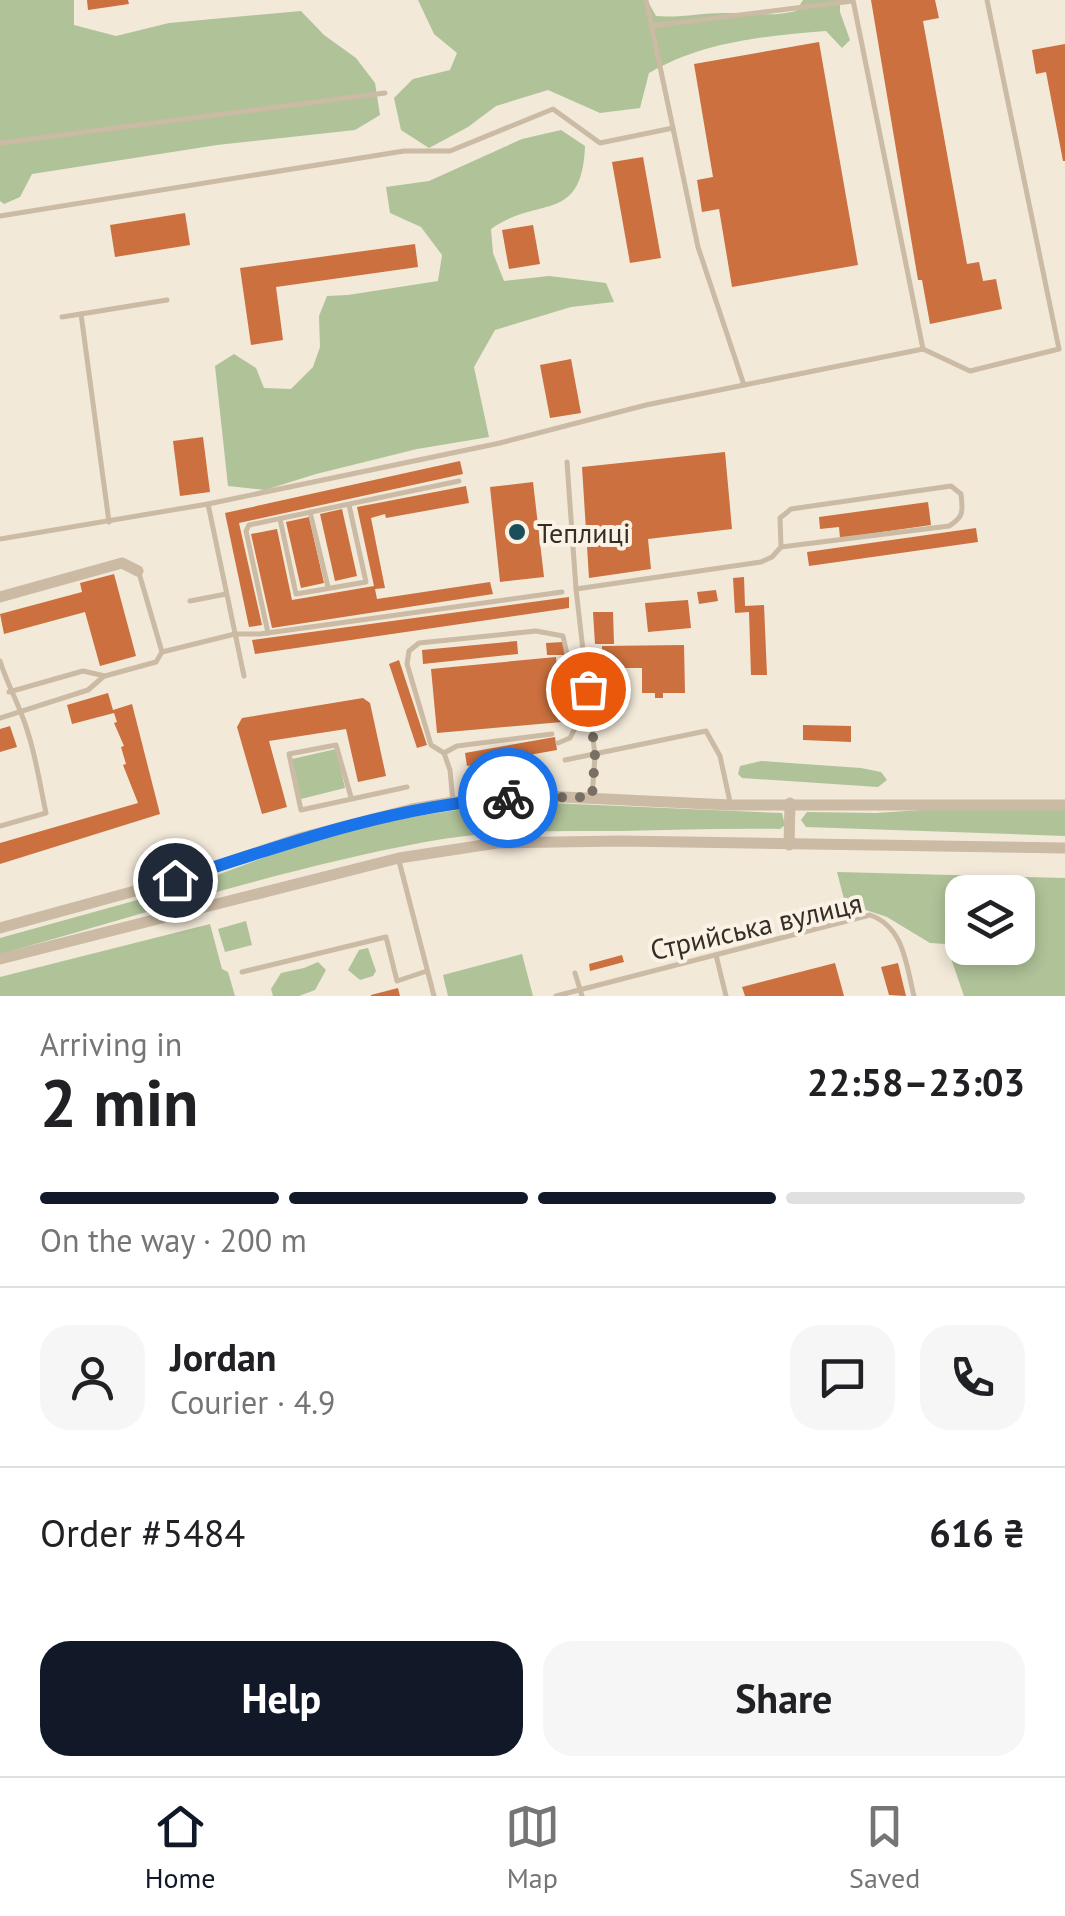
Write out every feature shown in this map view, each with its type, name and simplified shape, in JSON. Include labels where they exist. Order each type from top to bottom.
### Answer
[{"type":"street","points":[[0,597],[122,563],[138,571]]},
{"type":"street","points":[[0,928],[175,880],[300,838],[454,802],[543,796],[730,805],[1065,806]]},
{"type":"street","points":[[789,845],[790,803]]},
{"type":"street","points":[[0,959],[399,858],[497,843],[621,841],[1065,848]]},
{"type":"lane","points":[[646,0],[698,247],[744,385]]},
{"type":"lane","points":[[651,26],[852,0],[924,348]]},
{"type":"lane","points":[[0,539],[208,504],[500,443],[646,405],[924,348],[970,371],[1062,348],[987,0]]},
{"type":"lane","points":[[0,143],[385,93]]},
{"type":"lane","points":[[0,216],[404,151],[450,151],[552,109],[600,142],[673,128]]},
{"type":"lane","points":[[62,317],[167,300]]},
{"type":"lane","points":[[81,314],[109,522]]},
{"type":"lane","points":[[566,462],[595,756],[592,797]]},
{"type":"lane","points":[[268,633],[246,531],[249,525],[459,481]]},
{"type":"lane","points":[[576,589],[761,562],[782,548],[949,526],[960,520],[963,513],[961,494],[950,486],[791,509],[780,518],[782,548]]},
{"type":"lane","points":[[208,504],[244,676]]},
{"type":"lane","points":[[280,519],[296,594],[366,582],[349,504]]},
{"type":"lane","points":[[310,512],[328,589]]},
{"type":"lane","points":[[138,571],[162,652]]},
{"type":"lane","points":[[0,718],[88,690],[105,676],[156,662],[162,652],[235,634],[268,633],[562,592]]},
{"type":"lane","points":[[190,600],[226,594]]},
{"type":"lane","points":[[444,753],[431,746],[406,664],[409,651],[419,643],[536,631],[563,636],[570,656],[574,727],[570,738],[558,743]]},
{"type":"lane","points":[[0,661],[21,712],[46,814],[0,826]]},
{"type":"lane","points":[[10,692],[83,670],[105,676]]},
{"type":"lane","points":[[565,760],[706,731],[720,756],[730,805]]},
{"type":"lane","points":[[444,753],[458,746],[552,734]]},
{"type":"lane","points":[[351,797],[336,745],[289,754],[301,810],[407,787]]},
{"type":"lane","points":[[444,753],[454,802]]},
{"type":"lane","points":[[399,858],[434,996]]},
{"type":"lane","name":"Стрийська вулиця","points":[[556,996],[581,993],[870,915],[885,920],[899,937],[914,996]]},
{"type":"lane","points":[[242,972],[386,937],[396,981],[427,970]]},
{"type":"lane","points":[[716,955],[726,996]]},
{"type":"lane","points":[[575,973],[581,993]]},
{"type":"green space","points":[[0,0],[74,0],[74,25],[116,36],[169,23],[301,11],[324,35],[356,58],[375,83],[380,115],[355,130],[217,145],[32,174],[20,197],[4,204],[0,201]]},
{"type":"green space","points":[[418,0],[647,0],[656,16],[666,16],[779,14],[796,11],[803,0],[840,0],[850,40],[842,48],[826,31],[713,47],[649,73],[640,108],[600,113],[548,90],[496,106],[429,148],[401,130],[394,98],[413,79],[450,70],[457,53],[434,34]]},
{"type":"green space","points":[[561,130],[585,146],[576,188],[554,204],[508,219],[491,229],[493,253],[504,281],[549,276],[606,283],[614,302],[571,307],[495,330],[474,367],[489,437],[417,449],[265,490],[228,486],[215,366],[234,354],[256,368],[264,388],[291,389],[313,367],[320,347],[319,316],[327,296],[438,281],[442,255],[421,227],[390,213],[386,187],[429,181],[522,139]]},
{"type":"green space","points":[[336,749],[345,788],[301,799],[292,759]]},
{"type":"green space","points":[[761,761],[861,768],[881,772],[887,780],[878,787],[742,778],[738,774],[740,766]]},
{"type":"green space","points":[[550,803],[782,813],[785,825],[780,829],[523,832],[425,842],[264,879],[0,954],[0,938],[188,886],[305,842],[387,821],[463,809]]},
{"type":"green space","points":[[1065,809],[1065,836],[806,827],[801,820],[807,812]]},
{"type":"green space","points":[[837,872],[951,875],[945,875],[945,944],[930,943],[887,917],[845,903]]},
{"type":"green space","points":[[1035,877],[1065,878],[1065,996],[964,996],[953,965],[1035,965]]},
{"type":"green space","points":[[246,921],[252,945],[225,952],[218,929]]},
{"type":"green space","points":[[210,924],[222,969],[228,972],[235,996],[0,996],[0,977]]},
{"type":"green space","points":[[368,948],[376,971],[360,980],[348,970],[359,950]]},
{"type":"green space","points":[[522,954],[533,996],[448,996],[443,975]]},
{"type":"green space","points":[[318,962],[326,970],[315,990],[299,996],[273,996],[271,989],[281,973]]},
{"type":"building","points":[[87,0],[128,0],[129,4],[88,10]]},
{"type":"building","points":[[871,0],[935,0],[939,18],[923,21],[967,264],[979,262],[983,281],[996,279],[1002,309],[930,324],[922,280],[918,280]]},
{"type":"building","points":[[819,42],[858,265],[732,287],[719,209],[702,212],[697,180],[713,177],[694,64]]},
{"type":"building","points":[[1065,44],[1063,161],[1046,72],[1036,74],[1032,50]]},
{"type":"building","points":[[643,157],[661,258],[630,263],[612,162]]},
{"type":"building","points":[[185,213],[190,245],[115,257],[110,225]]},
{"type":"building","points":[[533,225],[540,264],[509,269],[502,230]]},
{"type":"building","points":[[415,244],[418,267],[276,287],[283,340],[251,345],[240,268]]},
{"type":"building","points":[[571,359],[581,413],[550,418],[540,365]]},
{"type":"building","points":[[203,437],[210,492],[180,496],[173,441]]},
{"type":"building","points":[[725,452],[732,529],[648,539],[651,569],[589,578],[582,467]]},
{"type":"building","points":[[460,461],[463,474],[239,523],[262,625],[249,627],[225,513]]},
{"type":"building","name":"Теплиці","points":[[533,482],[544,577],[500,582],[490,487]]},
{"type":"building","points":[[466,486],[469,503],[371,518],[385,588],[375,589],[377,599],[490,582],[493,594],[272,628],[251,534],[277,529],[292,600],[374,586],[357,507]]},
{"type":"building","points":[[928,502],[931,525],[840,538],[839,527],[820,529],[819,517]]},
{"type":"building","points":[[342,509],[357,576],[335,581],[320,514]]},
{"type":"building","points":[[309,517],[324,583],[301,588],[286,522]]},
{"type":"building","points":[[976,528],[978,542],[809,566],[807,552]]},
{"type":"building","points":[[114,574],[136,656],[100,666],[85,612],[4,634],[0,614],[82,592],[80,583]]},
{"type":"building","points":[[744,577],[745,606],[764,605],[767,675],[751,675],[749,612],[735,613],[733,578]]},
{"type":"building","points":[[716,590],[718,601],[699,604],[697,592]]},
{"type":"building","points":[[569,597],[569,608],[255,654],[252,640]]},
{"type":"building","points":[[688,600],[691,628],[648,632],[645,603]]},
{"type":"building","points":[[593,612],[613,612],[614,644],[595,644]]},
{"type":"building","points":[[517,641],[518,654],[423,664],[422,650]]},
{"type":"building","points":[[563,642],[565,655],[547,655],[546,643]]},
{"type":"building","points":[[684,645],[685,693],[663,693],[663,698],[655,698],[655,693],[642,693],[642,668],[602,668],[602,646]]},
{"type":"building","points":[[556,657],[562,722],[437,733],[431,669]]},
{"type":"building","points":[[399,660],[427,745],[417,748],[389,664]]},
{"type":"building","points":[[108,693],[113,710],[132,704],[160,814],[0,864],[0,843],[138,803],[123,765],[124,746],[114,713],[72,724],[67,705]]},
{"type":"building","points":[[363,698],[370,703],[386,776],[358,782],[346,729],[269,741],[287,807],[262,814],[237,727],[242,718]]},
{"type":"building","points":[[803,725],[851,726],[851,742],[803,740]]},
{"type":"building","points":[[10,726],[17,747],[0,752],[0,729]]},
{"type":"building","points":[[555,737],[557,750],[467,766],[465,753]]},
{"type":"building","points":[[622,955],[624,962],[590,971],[589,964]]},
{"type":"building","points":[[835,963],[844,996],[745,996],[742,987]]},
{"type":"building","points":[[898,963],[906,996],[889,995],[881,967]]},
{"type":"building","points":[[398,988],[400,996],[371,996],[371,995]]},
{"type":"way so far","points":[[508,798],[592,797],[595,756],[588,689]]},
{"type":"place","name":"Теплиці","points":[[517,532]]},
{"type":"route","points":[[175,880],[300,838],[412,809],[508,798]]}]
